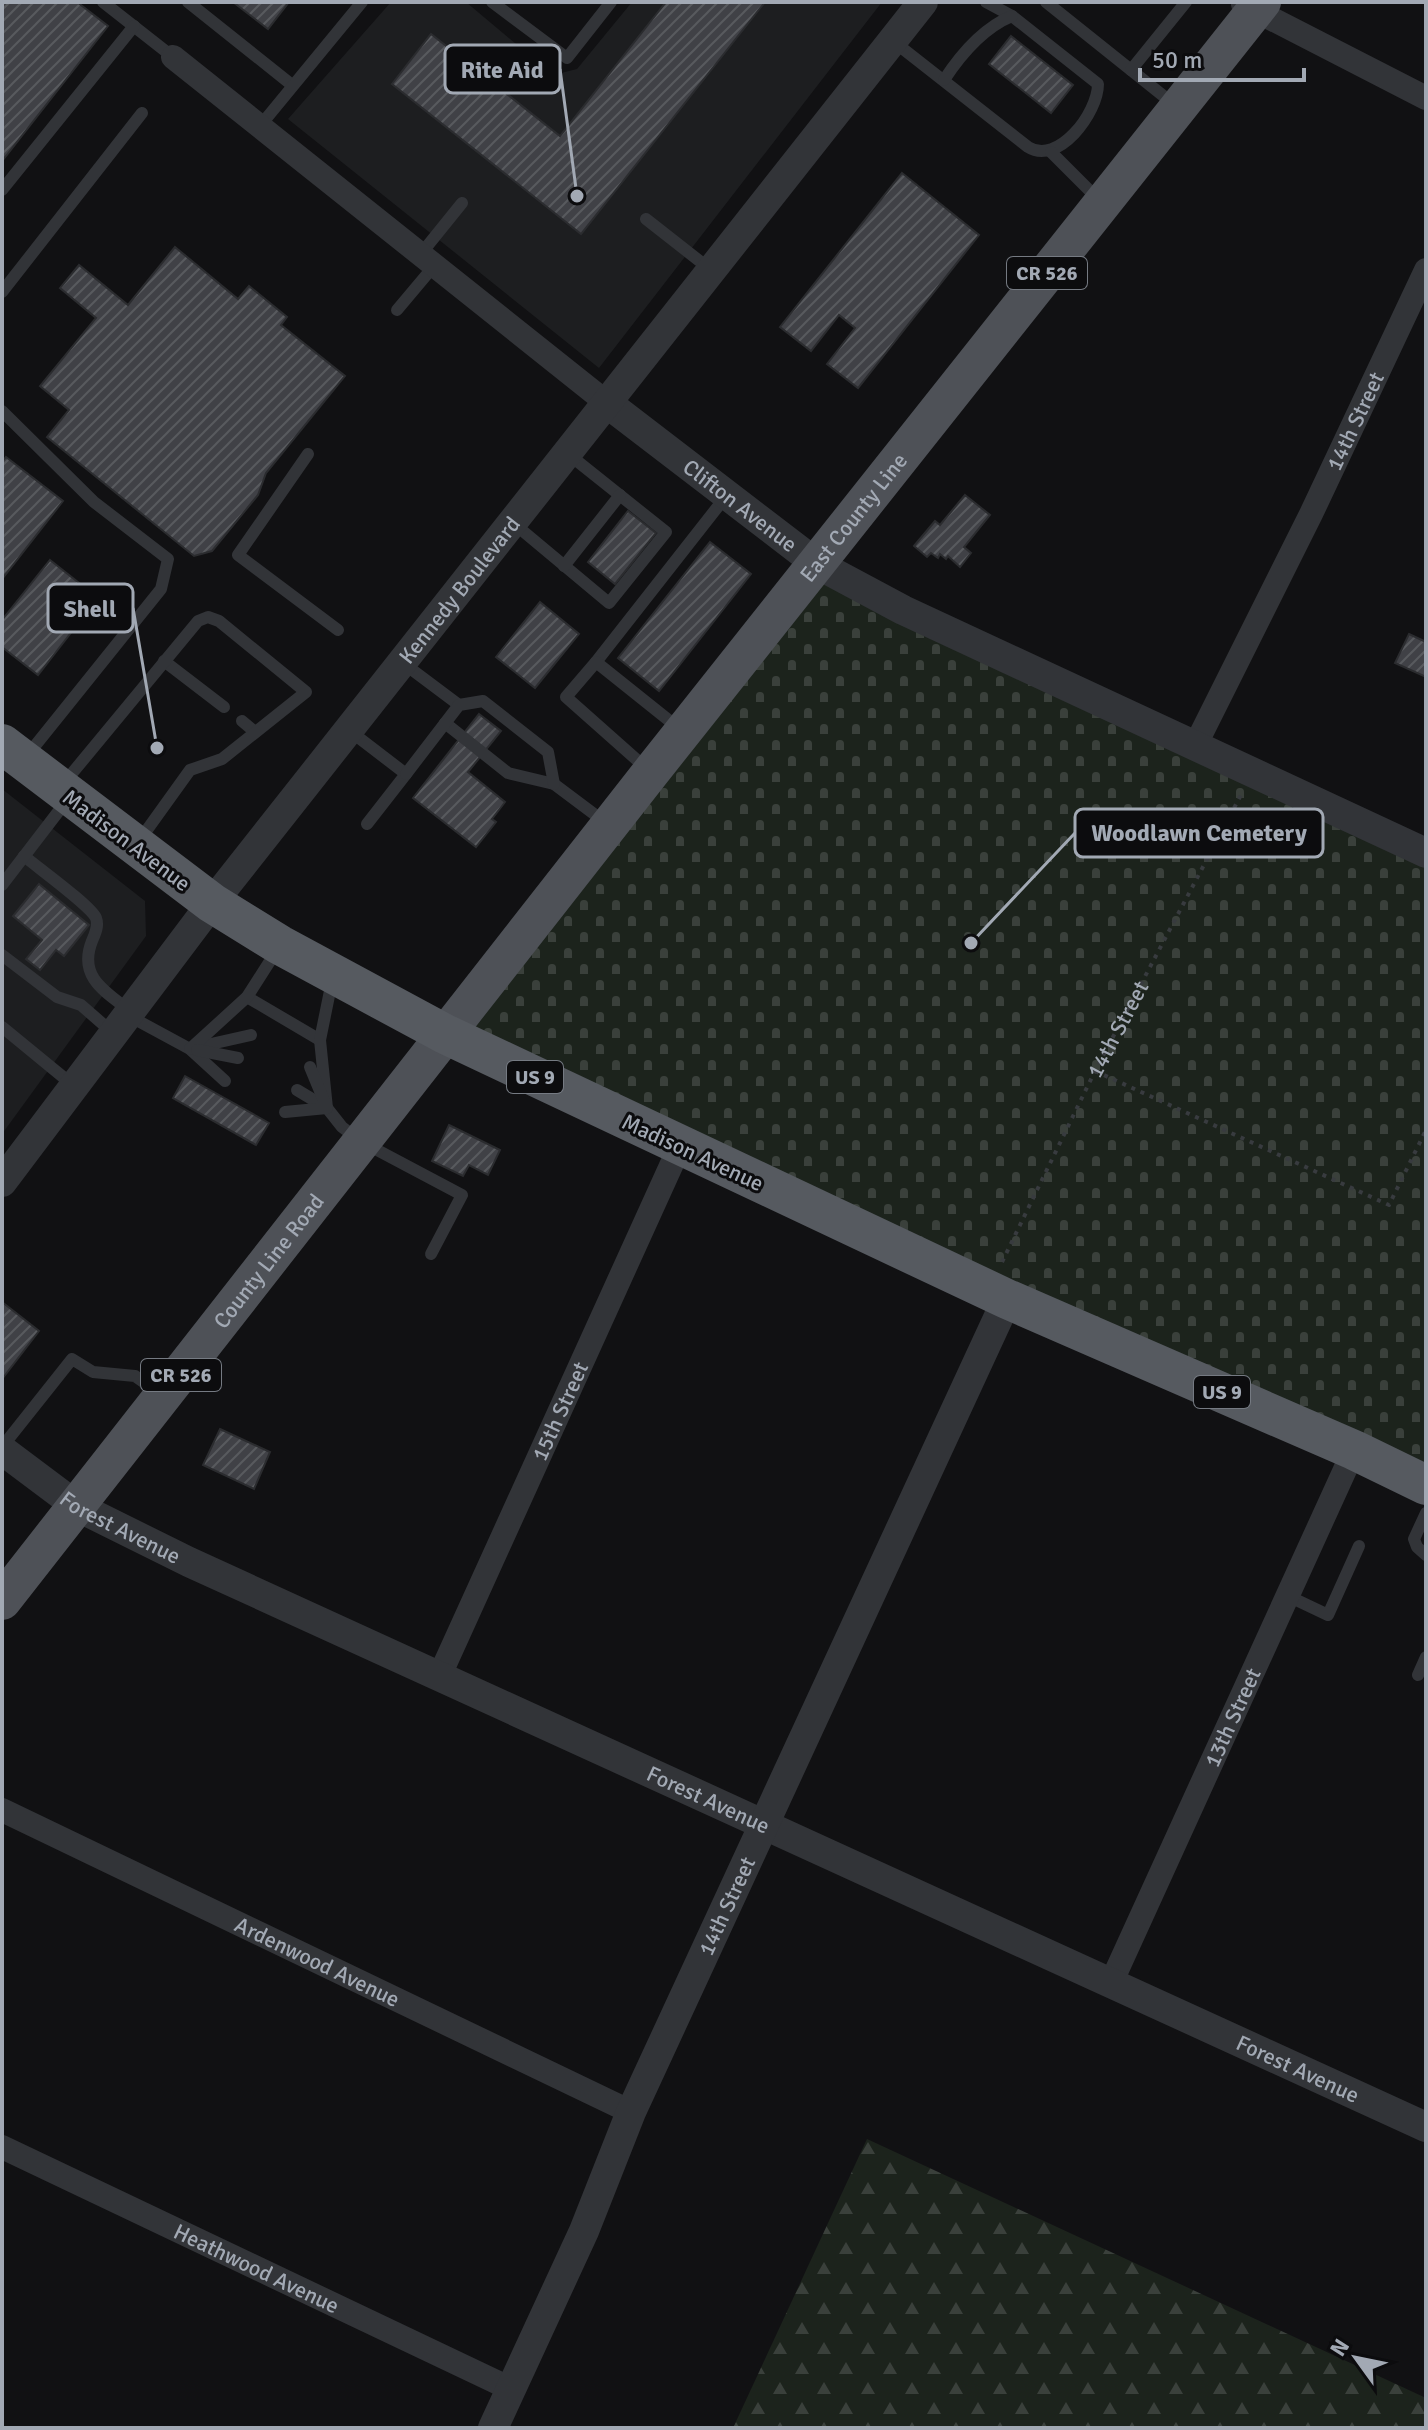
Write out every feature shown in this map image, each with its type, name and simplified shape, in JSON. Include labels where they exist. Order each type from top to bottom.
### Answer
[{"type":"highway","name":"Madison Avenue","points":[[13,753],[212,903],[280,945],[445,1034],[998,1294],[1354,1450],[1426,1485]]},
{"type":"main road","name":"East County Line","points":[[445,1034],[1178,108],[1252,5]]},
{"type":"main road","name":"County Line Road","points":[[2,1601],[445,1034]]},
{"type":"street","name":"Kennedy Boulevard","points":[[2,1182],[212,903],[923,2]]},
{"type":"street","points":[[1252,5],[1426,98]]},
{"type":"street","name":"Clifton Avenue","points":[[173,57],[607,403],[817,564],[903,610],[1426,853]]},
{"type":"street","name":"14th Street","points":[[1196,744],[1311,514],[1426,270]]},
{"type":"street","name":"15th Street","points":[[439,1677],[680,1146]]},
{"type":"street","name":"14th Street","points":[[493,2428],[584,2231],[631,2112],[764,1826],[998,1294]]},
{"type":"street","name":"Forest Avenue","points":[[2,1449],[78,1507],[439,1677],[1426,2127]]},
{"type":"street","name":"13th Street","points":[[1111,1983],[1354,1450]]},
{"type":"street","name":"Ardenwood Avenue","points":[[2,1810],[631,2112]]},
{"type":"street","name":"Heathwood Avenue","points":[[2,2147],[511,2389]]},
{"type":"lane","points":[[103,2],[173,57]]},
{"type":"lane","points":[[188,2],[292,85]]},
{"type":"lane","points":[[260,126],[362,2]]},
{"type":"lane","points":[[492,2],[567,58],[611,2]]},
{"type":"lane","points":[[893,41],[1028,147],[1039,153],[1051,152],[1077,130],[1098,97],[1098,84],[1012,16],[986,2]]},
{"type":"lane","points":[[1046,2],[1178,108]]},
{"type":"lane","points":[[1131,70],[1186,2]]},
{"type":"lane","points":[[944,80],[977,39],[1012,16]]},
{"type":"lane","points":[[2,190],[134,26]]},
{"type":"lane","points":[[2,292],[142,113]]},
{"type":"lane","points":[[1051,152],[1102,203]]},
{"type":"lane","points":[[397,310],[462,203]]},
{"type":"lane","points":[[646,219],[711,270]]},
{"type":"lane","points":[[2,411],[94,502],[168,559],[161,589],[13,753]]},
{"type":"lane","points":[[512,522],[609,603],[666,532],[566,453]]},
{"type":"lane","points":[[308,454],[238,555],[338,630]]},
{"type":"lane","points":[[564,566],[620,495]]},
{"type":"lane","points":[[651,772],[566,697],[727,495]]},
{"type":"lane","points":[[2,885],[65,793],[164,661],[198,621],[208,617],[219,621],[306,692],[222,759],[190,770],[135,846]]},
{"type":"lane","points":[[164,661],[224,707]]},
{"type":"lane","points":[[596,662],[683,732]]},
{"type":"lane","points":[[403,663],[459,705]]},
{"type":"lane","points":[[367,824],[459,705],[483,701],[548,752],[554,784]]},
{"type":"lane","points":[[242,721],[255,732]]},
{"type":"lane","points":[[445,723],[508,773],[554,784],[609,825]]},
{"type":"lane","points":[[350,731],[406,774]]},
{"type":"lane","points":[[24,856],[93,912],[97,927],[86,956],[89,972],[123,1020]]},
{"type":"lane","points":[[190,1049],[247,997],[280,945]]},
{"type":"lane","points":[[2,955],[57,997],[123,1020],[190,1049],[238,1058]]},
{"type":"lane","points":[[327,1108],[320,1040],[334,974]]},
{"type":"lane","points":[[247,997],[320,1040]]},
{"type":"lane","points":[[2,1027],[75,1087]]},
{"type":"lane","points":[[190,1049],[251,1035]]},
{"type":"lane","points":[[190,1049],[225,1081]]},
{"type":"lane","points":[[310,1067],[327,1108],[342,1127],[362,1142],[462,1195],[431,1254]]},
{"type":"lane","points":[[297,1090],[327,1108]]},
{"type":"lane","points":[[285,1112],[327,1108]]},
{"type":"lane","points":[[2,1449],[72,1359],[93,1372],[135,1376],[164,1397]]},
{"type":"lane","points":[[1426,1513],[1414,1539],[1426,1555]]},
{"type":"lane","points":[[1288,1596],[1328,1615],[1359,1546]]},
{"type":"lane","points":[[1418,1675],[1426,1657]]},
{"type":"path","name":"14th Street","points":[[998,1294],[1095,1071],[1253,771]]},
{"type":"path","points":[[1095,1071],[1389,1205],[1426,1130]]},
{"type":"shaded area","points":[[391,2],[466,2],[553,75],[577,69],[632,2],[882,2],[599,368],[288,119]]},
{"type":"shaded area","points":[[2,789],[145,901],[146,936],[2,1134]]},
{"type":"green space","points":[[817,564],[1426,853],[1426,1485],[445,1034]]},
{"type":"green space","points":[[867,2139],[1426,2398],[1426,2428],[733,2428]]},
{"type":"building","points":[[2,2],[77,2],[108,26],[2,161]]},
{"type":"building","points":[[233,2],[289,2],[268,29]]},
{"type":"building","points":[[666,2],[765,2],[581,234],[392,84],[431,34],[560,136]]},
{"type":"building","points":[[1011,36],[1073,85],[1051,113],[989,64]]},
{"type":"building","points":[[902,173],[979,235],[858,388],[827,364],[855,328],[839,315],[811,351],[780,327]]},
{"type":"building","points":[[175,247],[238,299],[249,286],[287,317],[281,325],[345,376],[266,473],[258,495],[212,551],[194,556],[47,437],[69,410],[40,386],[96,318],[60,288],[79,265],[128,305]]},
{"type":"building","points":[[6,457],[63,501],[2,579],[2,462]]},
{"type":"building","points":[[965,495],[990,515],[964,547],[971,553],[960,567],[948,556],[946,559],[940,554],[938,558],[931,553],[927,557],[914,546],[935,521],[940,525]]},
{"type":"building","points":[[628,511],[656,533],[615,584],[588,562]]},
{"type":"building","points":[[710,542],[751,574],[659,691],[618,658]]},
{"type":"building","points":[[50,560],[98,598],[38,675],[2,647],[2,620]]},
{"type":"building","points":[[540,602],[579,634],[535,688],[496,657]]},
{"type":"building","points":[[1409,634],[1426,642],[1426,677],[1395,663]]},
{"type":"building","points":[[479,714],[501,731],[468,772],[505,802],[492,819],[496,822],[476,847],[413,798]]},
{"type":"building","points":[[39,884],[89,925],[64,956],[56,950],[40,970],[26,959],[42,940],[13,916]]},
{"type":"building","points":[[185,1076],[269,1123],[256,1145],[173,1098]]},
{"type":"building","points":[[449,1125],[500,1150],[488,1175],[469,1165],[463,1176],[432,1161]]},
{"type":"building","points":[[2,1302],[39,1331],[2,1379]]},
{"type":"building","points":[[220,1429],[270,1452],[254,1489],[203,1465]]},
{"type":"place","name":"Rite Aid","points":[[577,196]]},
{"type":"place","name":"Shell","points":[[157,748]]},
{"type":"place","name":"Woodlawn Cemetery","points":[[971,943]]}]
